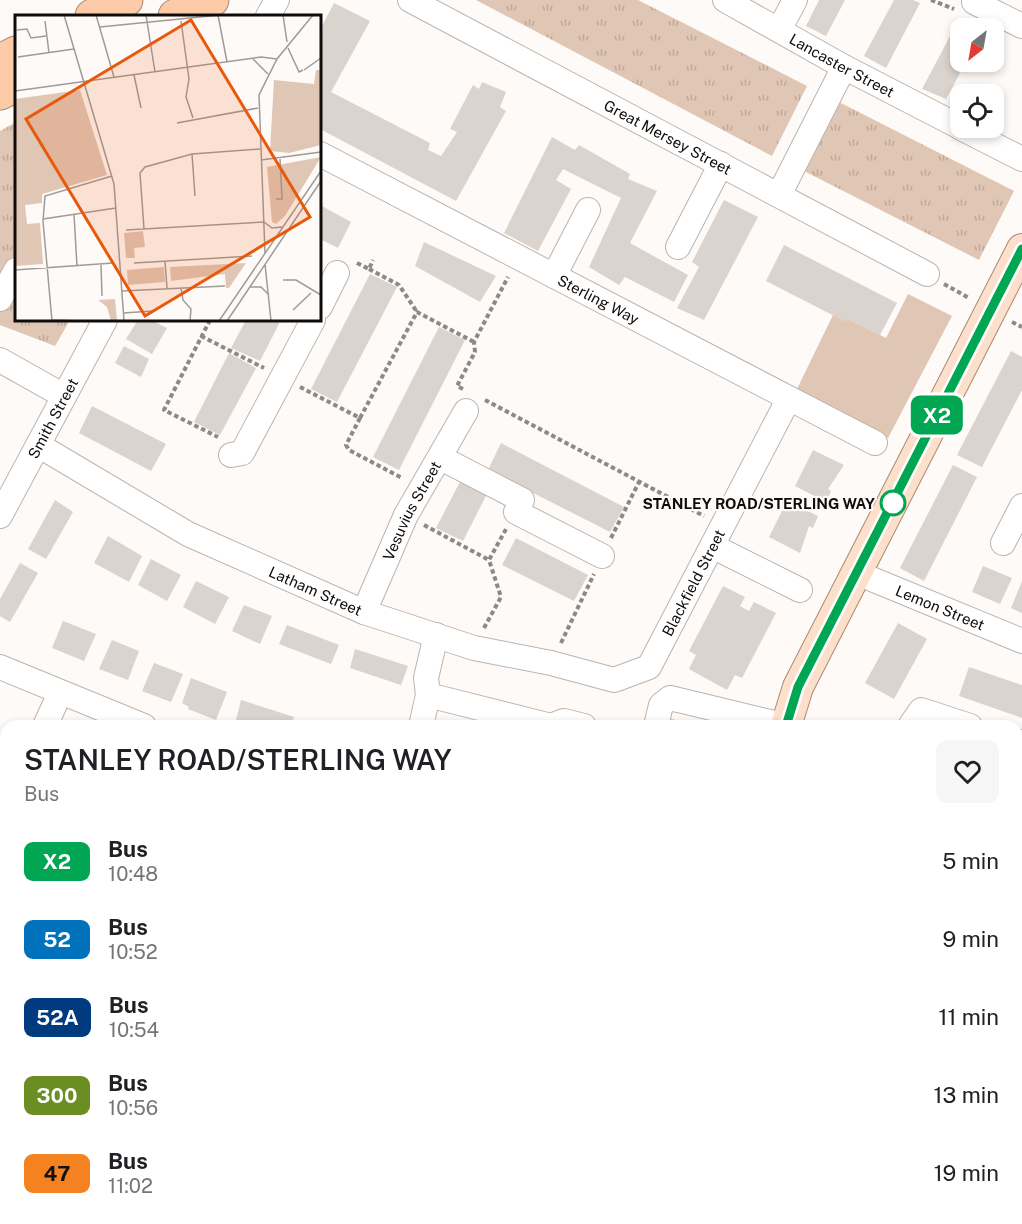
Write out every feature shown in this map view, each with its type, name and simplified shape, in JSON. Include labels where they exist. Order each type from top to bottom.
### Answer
[{"type":"highway","points":[[94,15],[126,0]]},
{"type":"highway","points":[[177,15],[212,0]]},
{"type":"highway","points":[[0,61],[15,54]]},
{"type":"highway","points":[[0,93],[15,86]]},
{"type":"main road","points":[[788,720],[798,687],[1022,249]]},
{"type":"street","points":[[269,15],[277,0]]},
{"type":"street","name":"Great Mersey Street","points":[[410,0],[927,274]]},
{"type":"street","name":"Lancaster Street","points":[[725,0],[844,67],[950,122]]},
{"type":"street","points":[[779,30],[795,0]]},
{"type":"street","points":[[974,2],[1022,26]]},
{"type":"street","points":[[779,195],[844,67]]},
{"type":"street","name":"Lancaster Street","points":[[981,138],[1022,159]]},
{"type":"street","name":"Sterling Way","points":[[321,155],[788,400],[875,443]]},
{"type":"street","points":[[678,247],[721,164]]},
{"type":"street","points":[[554,276],[588,210]]},
{"type":"street","points":[[0,300],[15,272]]},
{"type":"street","points":[[321,305],[338,273]]},
{"type":"street","name":"Smith Street","points":[[0,516],[104,321]]},
{"type":"street","points":[[238,452],[312,321]]},
{"type":"street","points":[[0,360],[64,396]]},
{"type":"street","name":"Vesuvius Street","points":[[364,612],[406,515],[441,458],[469,399]]},
{"type":"street","name":"Blackfield Street","points":[[614,680],[649,667],[788,400]]},
{"type":"street","name":"Latham Street","points":[[38,445],[188,534],[364,612],[474,648],[552,663],[614,680]]},
{"type":"street","points":[[441,458],[522,500],[516,512],[602,556]]},
{"type":"street","points":[[1004,543],[1022,506]]},
{"type":"street","points":[[716,535],[800,590]]},
{"type":"street","name":"Lemon Street","points":[[857,573],[1022,641]]},
{"type":"street","points":[[422,720],[428,695],[426,678],[436,635]]},
{"type":"street","points":[[0,667],[129,720]]},
{"type":"street","points":[[48,720],[60,693]]},
{"type":"street","points":[[428,695],[528,720]]},
{"type":"street","points":[[657,720],[661,705],[670,698],[761,720]]},
{"type":"street","points":[[914,720],[921,710],[952,720]]},
{"type":"path","points":[[518,257],[474,342],[475,352],[457,386],[469,399],[716,535]]},
{"type":"path","points":[[369,269],[399,285],[417,312],[474,342]]},
{"type":"path","points":[[417,312],[346,445],[350,450],[421,488]]},
{"type":"path","points":[[209,321],[164,410],[238,452]]},
{"type":"path","points":[[201,336],[360,418]]},
{"type":"path","points":[[489,560],[516,512]]},
{"type":"path","points":[[406,515],[489,560],[501,597],[474,648]]},
{"type":"green space","points":[[476,0],[638,0],[807,86],[772,156]]},
{"type":"green space","points":[[837,101],[1014,191],[979,260],[802,170]]},
{"type":"green space","points":[[15,123],[15,321],[69,321],[55,346],[0,325],[0,131]]},
{"type":"green space","points":[[908,294],[952,316],[888,438],[796,391],[833,315],[848,319],[886,338]]},
{"type":"building","points":[[819,0],[845,0],[826,36],[806,26]]},
{"type":"building","points":[[894,0],[913,0],[920,3],[886,68],[864,56]]},
{"type":"building","points":[[334,3],[370,21],[331,92],[430,143],[428,150],[441,156],[457,132],[450,129],[473,85],[479,89],[482,82],[506,92],[500,107],[506,111],[456,201],[321,130],[321,28]]},
{"type":"building","points":[[950,36],[950,72],[961,72],[954,84],[950,84],[950,92],[946,99],[922,89]]},
{"type":"building","points":[[552,137],[575,150],[579,145],[630,174],[628,179],[657,191],[630,243],[688,275],[674,302],[625,277],[619,285],[589,267],[621,198],[563,169],[556,180],[571,189],[538,251],[504,233]]},
{"type":"building","points":[[724,200],[758,217],[704,320],[677,308],[699,267],[692,262]]},
{"type":"building","points":[[321,206],[351,222],[338,248],[321,240]]},
{"type":"building","points":[[424,242],[496,276],[480,302],[415,266]]},
{"type":"building","points":[[784,245],[897,303],[880,335],[848,319],[846,322],[766,281]]},
{"type":"building","points":[[370,274],[397,287],[337,402],[311,389]]},
{"type":"building","points":[[137,321],[153,321],[167,328],[152,354],[126,339]]},
{"type":"building","points":[[245,321],[280,321],[260,361],[231,348]]},
{"type":"building","points":[[439,327],[465,340],[399,470],[373,457]]},
{"type":"building","points":[[124,346],[149,359],[141,377],[115,363]]},
{"type":"building","points":[[1011,351],[1022,357],[1022,390],[982,467],[957,455]]},
{"type":"building","points":[[229,353],[256,368],[220,435],[194,422]]},
{"type":"building","points":[[92,406],[166,444],[151,471],[79,433]]},
{"type":"building","points":[[501,443],[624,507],[610,532],[488,470]]},
{"type":"building","points":[[813,450],[844,465],[828,489],[831,491],[826,502],[795,486]]},
{"type":"building","points":[[953,465],[977,477],[924,581],[900,568]]},
{"type":"building","points":[[463,476],[490,488],[463,541],[436,528]]},
{"type":"building","points":[[55,500],[73,512],[46,559],[28,549]]},
{"type":"building","points":[[787,501],[818,516],[813,528],[809,526],[800,553],[769,537]]},
{"type":"building","points":[[108,536],[142,556],[129,582],[94,563]]},
{"type":"building","points":[[516,538],[588,575],[574,601],[502,565]]},
{"type":"building","points":[[151,559],[181,575],[167,601],[138,585]]},
{"type":"building","points":[[20,563],[38,573],[10,622],[0,616],[0,599]]},
{"type":"building","points":[[983,566],[1012,578],[1000,604],[972,592]]},
{"type":"building","points":[[196,581],[229,597],[215,624],[183,607]]},
{"type":"building","points":[[1022,581],[1022,613],[1011,608]]},
{"type":"building","points":[[723,586],[745,597],[740,606],[749,611],[754,602],[776,613],[742,678],[735,675],[727,690],[689,669],[696,655],[689,651]]},
{"type":"building","points":[[244,605],[272,616],[260,644],[232,631]]},
{"type":"building","points":[[63,621],[96,634],[84,661],[52,648]]},
{"type":"building","points":[[898,623],[927,639],[894,699],[865,683]]},
{"type":"building","points":[[287,625],[339,645],[331,664],[279,644]]},
{"type":"building","points":[[112,640],[139,651],[128,680],[99,669]]},
{"type":"building","points":[[355,649],[408,666],[401,685],[350,668]]},
{"type":"building","points":[[154,663],[183,674],[171,702],[142,691]]},
{"type":"building","points":[[969,667],[1022,685],[1022,718],[959,696]]},
{"type":"building","points":[[191,678],[227,692],[216,720],[188,709],[189,707],[182,703]]},
{"type":"building","points":[[241,700],[294,717],[293,720],[236,720]]},
{"type":"bus line","name":"X2","points":[[788,720],[798,687],[1022,249]]},
{"type":"place","name":"STANLEY ROAD/STERLING WAY","points":[[893,503]]}]
